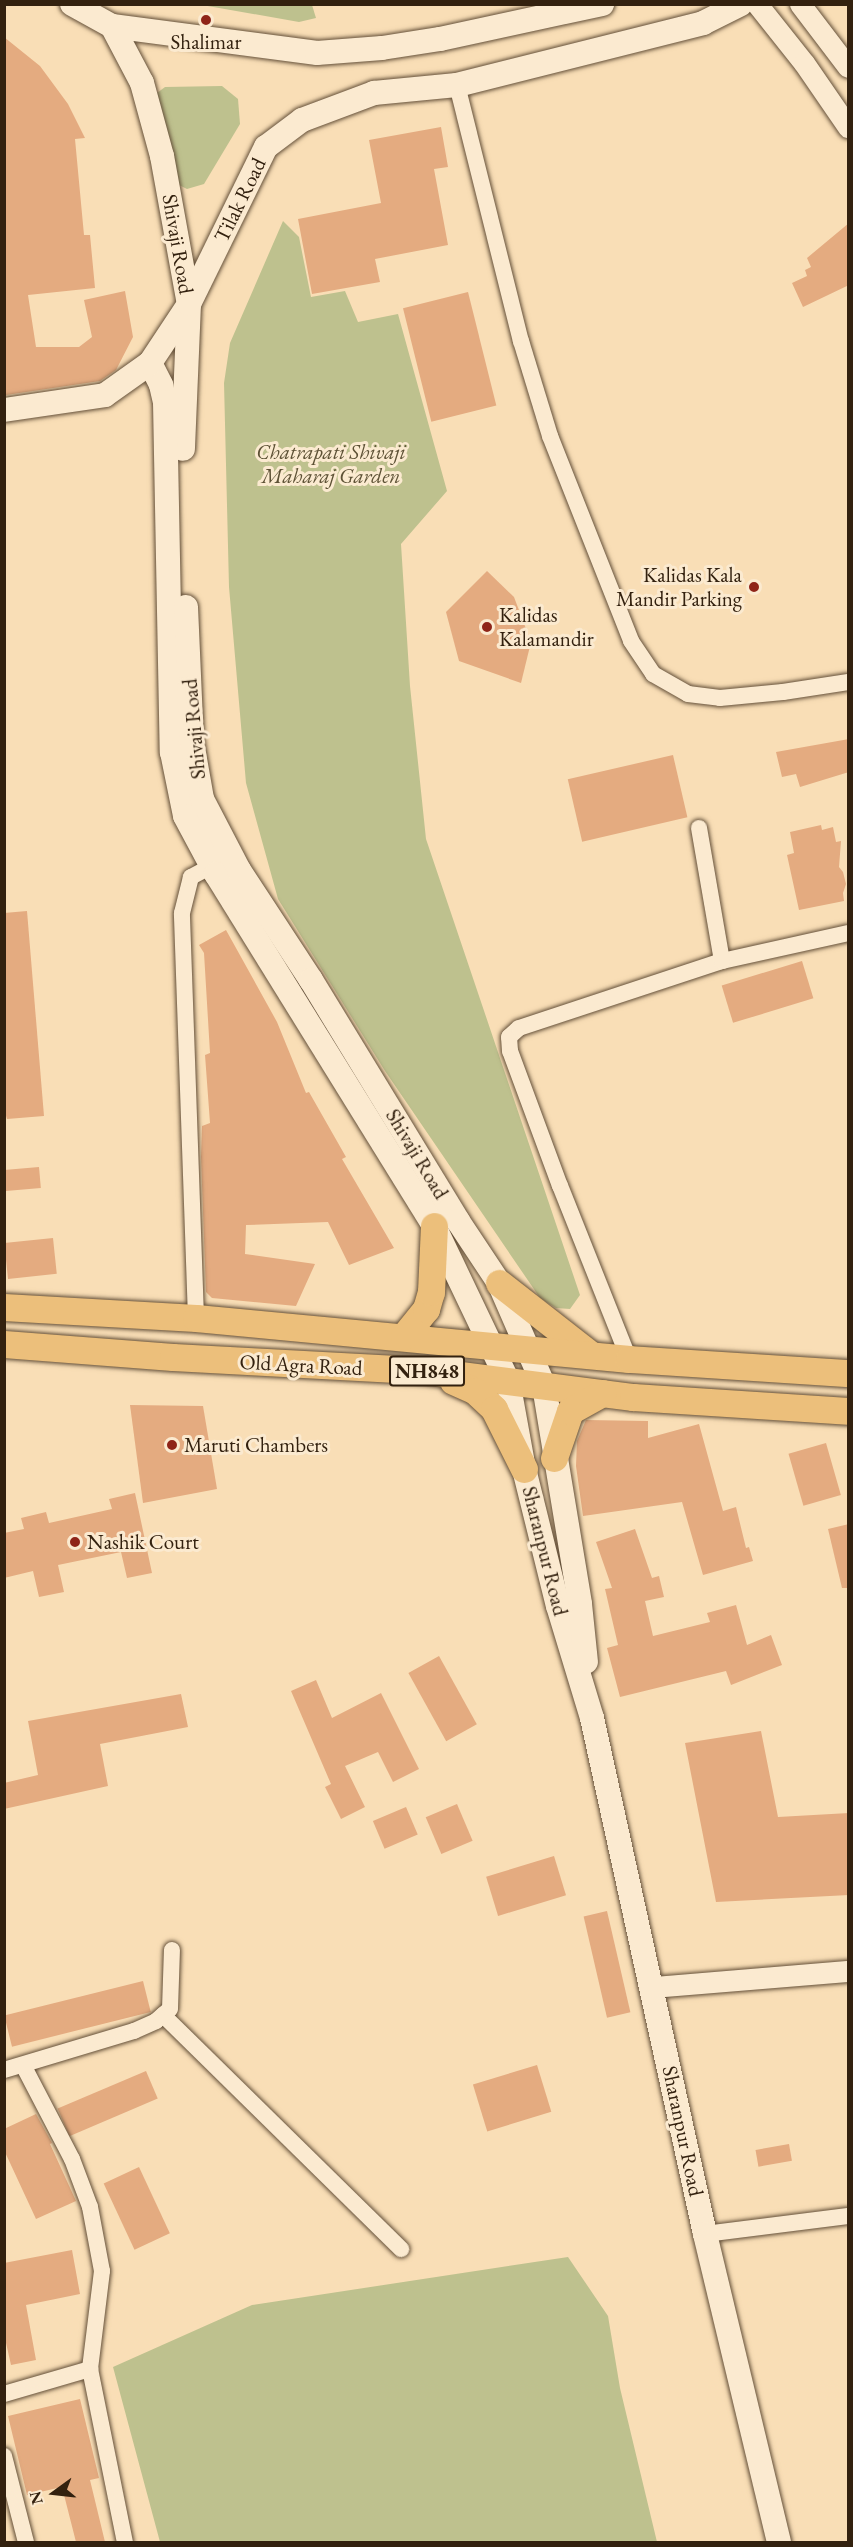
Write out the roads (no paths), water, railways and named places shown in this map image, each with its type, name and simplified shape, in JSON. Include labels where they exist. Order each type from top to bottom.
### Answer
[{"type":"highway","points":[[404,1336],[426,1309],[429,1300],[434,1226]]},
{"type":"highway","points":[[499,1283],[591,1355]]},
{"type":"highway","name":"Old Agra Road","points":[[4,1306],[196,1318],[629,1359],[849,1373]]},
{"type":"highway","name":"Old Agra Road","points":[[4,1344],[196,1359],[429,1371],[602,1393],[849,1411]]},
{"type":"highway","points":[[429,1371],[476,1390],[485,1398],[494,1409],[524,1469]]},
{"type":"highway","points":[[554,1458],[570,1411],[602,1393]]},
{"type":"main road","points":[[72,4],[112,26],[317,53],[382,48],[440,39],[602,4]]},
{"type":"main road","name":"Tilak Road","points":[[4,410],[105,395],[150,363],[189,304],[266,147],[302,120],[374,93],[457,85],[703,23],[741,4]]},
{"type":"main road","name":"Shivaji Road","points":[[112,26],[142,83],[162,156],[189,304],[182,417],[186,609],[192,742],[201,799],[221,861],[434,1226],[508,1381]]},
{"type":"main road","name":"Shivaji Road","points":[[150,363],[161,385],[165,402],[172,752],[185,816],[221,861],[499,1283],[544,1386]]},
{"type":"main road","name":"Sharanpur Road","points":[[508,1381],[524,1469],[558,1606],[592,1718],[653,1987],[705,2234],[779,2542]]},
{"type":"main road","name":"Sharanpur Road","points":[[544,1386],[554,1458],[580,1604],[592,1718]]},
{"type":"street","points":[[758,4],[804,63],[849,127]]},
{"type":"street","points":[[800,4],[849,67]]},
{"type":"street","points":[[457,85],[521,341],[550,436],[631,641],[653,674],[688,694],[720,698],[849,682]]},
{"type":"street","points":[[699,828],[722,962]]},
{"type":"street","points":[[196,1318],[182,913],[191,877],[221,861]]},
{"type":"street","points":[[629,1359],[510,1051],[509,1037],[519,1028],[722,962],[849,933]]},
{"type":"street","points":[[4,2070],[134,2031],[163,2015],[170,2009],[172,1950]]},
{"type":"street","points":[[653,1987],[849,1971]]},
{"type":"street","points":[[163,2015],[401,2249]]},
{"type":"street","points":[[23,2066],[72,2159],[90,2207],[102,2271],[90,2369],[125,2542]]},
{"type":"street","points":[[705,2234],[849,2216]]},
{"type":"street","points":[[4,2394],[90,2369]]},
{"type":"street","points":[[4,2456],[26,2542]]},
{"type":"place","name":"Shalimar","points":[[206,20]]},
{"type":"place","name":"Kalidas Kala Mandir Parking","points":[[754,587]]},
{"type":"place","name":"Kalidas Kalamandir","points":[[487,627]]},
{"type":"place","name":"Maruti Chambers","points":[[172,1445]]},
{"type":"place","name":"Nashik Court","points":[[75,1542]]},
{"type":"park label","name":"Chatrapati Shivaji Maharaj Garden","points":[[331,464]]}]
